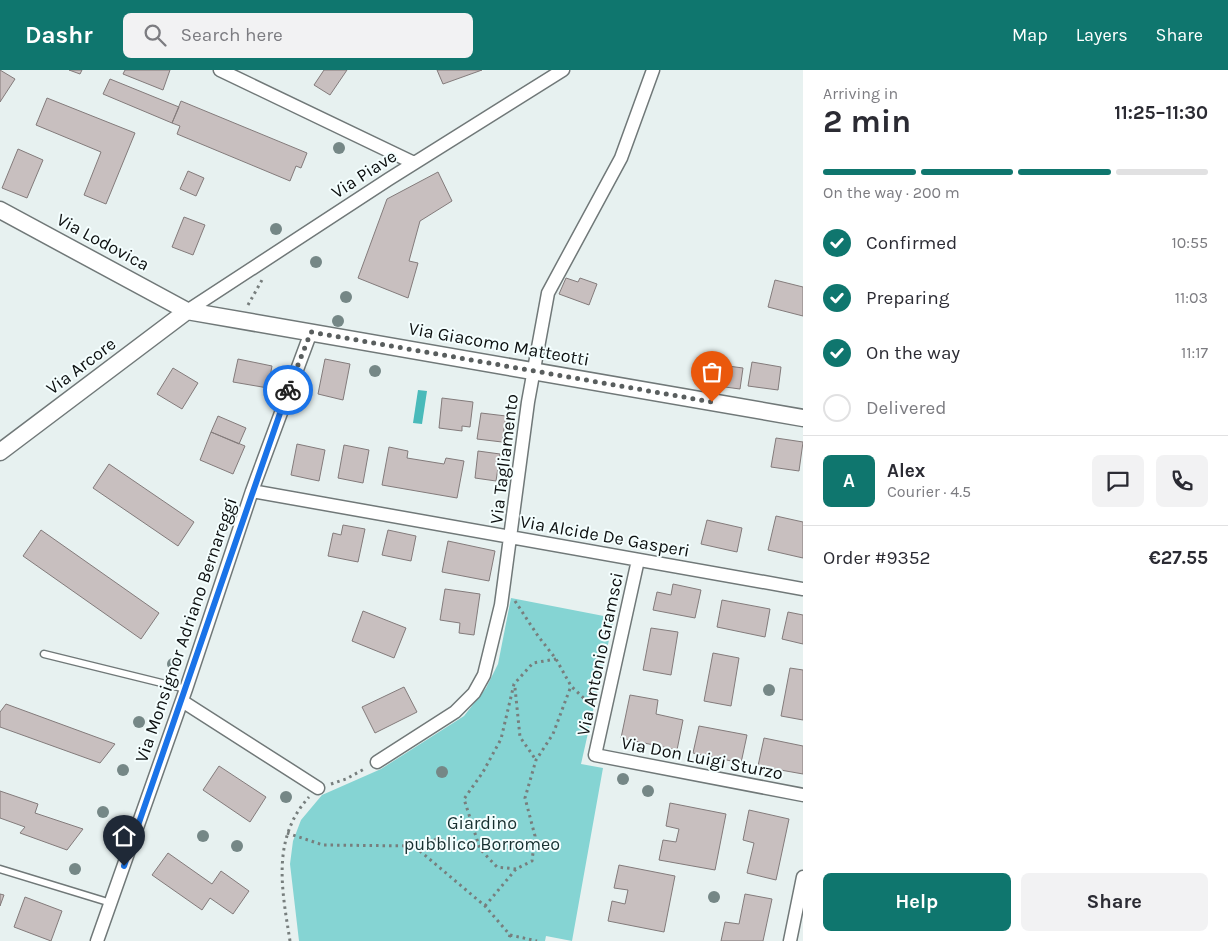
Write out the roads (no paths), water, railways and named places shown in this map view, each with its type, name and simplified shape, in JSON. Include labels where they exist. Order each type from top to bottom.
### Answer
[{"type":"street","points":[[220,70],[414,163]]},
{"type":"street","name":"Via Piave","points":[[187,311],[414,163],[563,70]]},
{"type":"street","name":"Via Tagliamento","points":[[377,762],[455,712],[474,693],[484,675],[491,651],[504,587],[534,370],[548,293],[620,158],[653,70]]},
{"type":"street","name":"Via Lodovica","points":[[0,210],[187,311]]},
{"type":"street","name":"Via Giacomo Matteotti","points":[[187,311],[803,418]]},
{"type":"street","name":"Via Arcore","points":[[0,452],[187,311]]},
{"type":"street","name":"Via Monsignor Adriano Bernareggi","points":[[97,941],[184,695],[252,491],[311,332]]},
{"type":"street","name":"Via Alcide De Gasperi","points":[[252,491],[803,589]]},
{"type":"street","name":"Via Antonio Gramsci","points":[[595,755],[638,560]]},
{"type":"street","points":[[184,695],[318,788]]},
{"type":"street","name":"Via Don Luigi Sturzo","points":[[595,755],[803,795]]},
{"type":"street","points":[[790,941],[803,877]]},
{"type":"lane","points":[[44,654],[184,695]]},
{"type":"lane","points":[[0,869],[111,903]]},
{"type":"park label","name":"Giardino pubblico Borromeo","points":[[482,833]]}]
